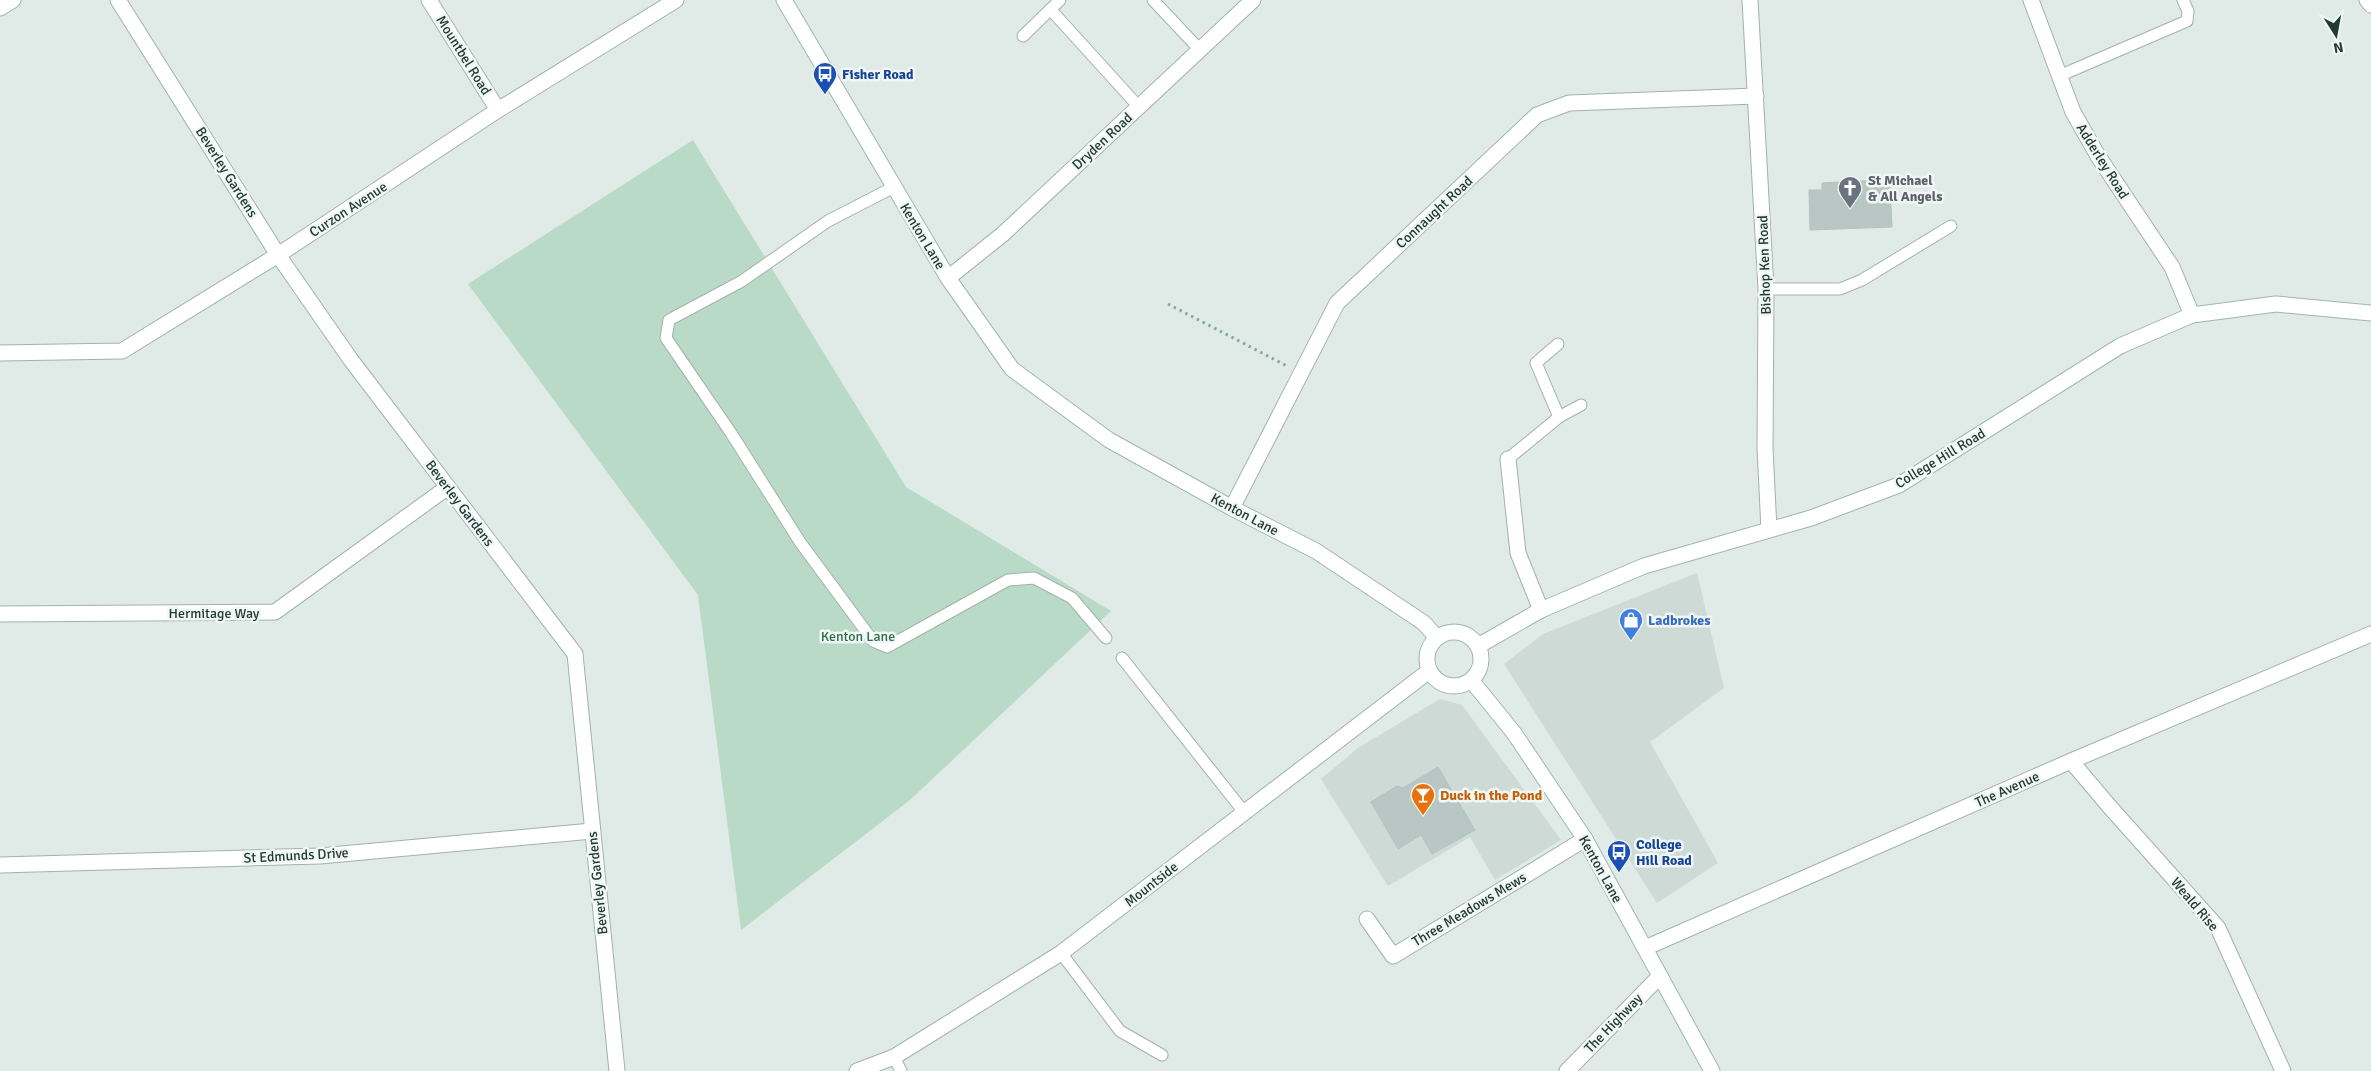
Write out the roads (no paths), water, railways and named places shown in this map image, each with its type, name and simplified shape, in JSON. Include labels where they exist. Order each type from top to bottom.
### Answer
[{"type":"street","points":[[0,8],[13,0]]},
{"type":"street","name":"Beverley Gardens","points":[[118,0],[278,255],[351,360],[575,654],[617,1071]]},
{"type":"street","name":"Mountbel Road","points":[[429,0],[498,110]]},
{"type":"street","name":"Curzon Avenue","points":[[0,353],[122,351],[278,255],[498,110],[676,0]]},
{"type":"street","name":"Dryden Road","points":[[948,278],[1003,234],[1253,0]]},
{"type":"street","name":"Bishop Ken Road","points":[[1750,0],[1766,289],[1765,448],[1769,530]]},
{"type":"street","name":"Adderley Road","points":[[2031,0],[2073,112],[2098,156],[2172,267],[2192,315]]},
{"type":"street","points":[[2368,0],[2371,4]]},
{"type":"street","name":"Kenton Lane","points":[[786,1],[948,278],[1012,369],[1109,440],[1232,508],[1316,551],[1424,624],[1436,637]]},
{"type":"street","name":"Connaught Road","points":[[1232,508],[1337,302],[1537,115],[1568,103],[1756,96]]},
{"type":"street","name":"College Hill Road","points":[[1478,646],[1541,610],[1644,566],[1811,518],[1899,485],[2120,346],[2192,315],[2276,304],[2371,313]]},
{"type":"street","points":[[1508,459],[1518,553],[1541,610]]},
{"type":"street","name":"Hermitage Way","points":[[0,614],[275,612],[448,487]]},
{"type":"street","points":[[1451,631],[1459,632],[1473,639],[1478,646],[1481,660],[1480,668],[1471,680],[1464,684],[1448,686],[1433,678],[1429,671],[1427,653],[1436,637],[1451,631]]},
{"type":"street","name":"The Avenue","points":[[1645,948],[2071,761],[2371,634]]},
{"type":"street","name":"Mountside","points":[[857,1071],[894,1057],[1061,953],[1429,671]]},
{"type":"street","name":"Kenton Lane","points":[[1471,680],[1514,733],[1584,839],[1712,1071]]},
{"type":"street","name":"Weald Rise","points":[[2071,761],[2218,928],[2283,1071]]},
{"type":"street","name":"St Edmunds Drive","points":[[0,865],[320,856],[592,831]]},
{"type":"street","name":"Three Meadows Mews","points":[[1367,919],[1392,956],[1584,839]]},
{"type":"street","name":"The Highway","points":[[1567,1071],[1660,976]]},
{"type":"lane","points":[[1023,36],[1060,0]]},
{"type":"lane","points":[[1152,0],[1200,50]]},
{"type":"lane","points":[[2060,76],[2187,21],[2188,11],[2183,0]]},
{"type":"lane","points":[[1051,10],[1139,107]]},
{"type":"lane","points":[[894,187],[828,221],[742,281],[669,320],[666,338],[731,433],[800,542],[873,641],[887,647],[1008,580],[1034,578],[1072,598],[1106,638]]},
{"type":"lane","points":[[1766,289],[1840,288],[1862,280],[1950,226]]},
{"type":"lane","points":[[1558,344],[1536,364],[1559,417]]},
{"type":"lane","points":[[1508,459],[1559,417],[1581,405]]},
{"type":"lane","points":[[1122,658],[1244,812]]},
{"type":"lane","points":[[1061,953],[1120,1031],[1162,1055]]},
{"type":"lane","points":[[894,1057],[901,1071]]},
{"type":"place","name":"Fisher Road","points":[[825,95]]},
{"type":"place","name":"St Michael & All Angels","points":[[1850,209]]},
{"type":"place","name":"Ladbrokes","points":[[1631,641]]},
{"type":"place","name":"Duck in the Pond","points":[[1423,816]]},
{"type":"place","name":"College Hill Road","points":[[1619,873]]}]
